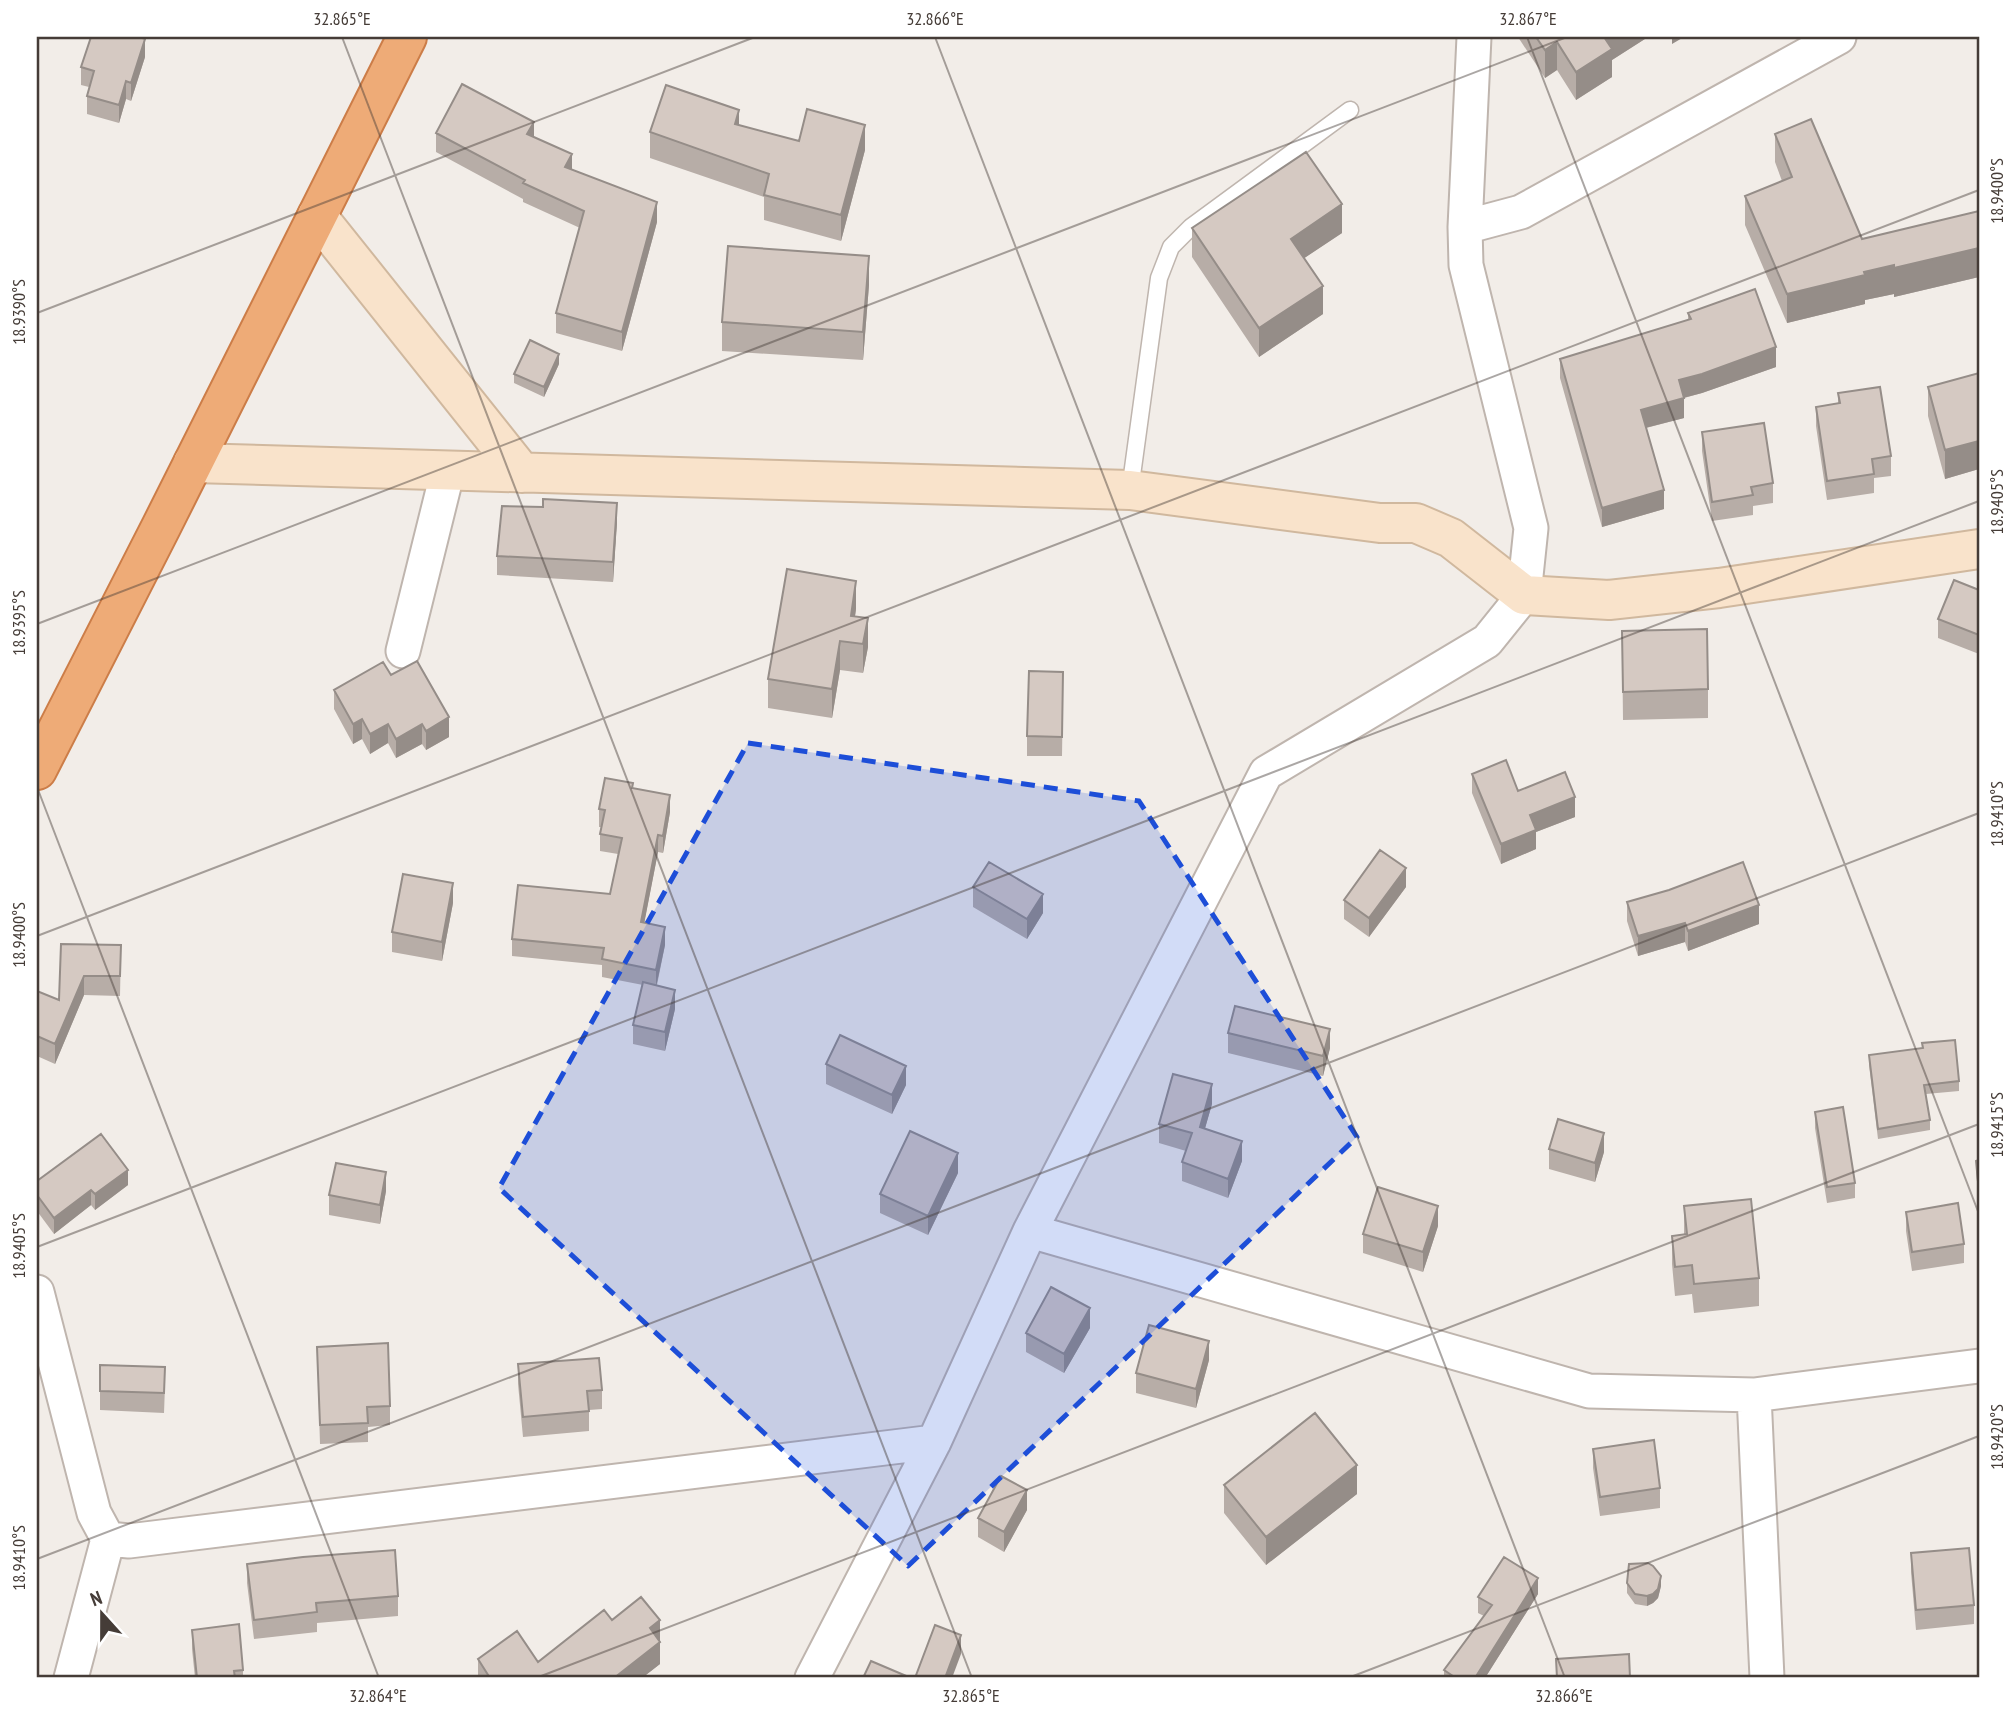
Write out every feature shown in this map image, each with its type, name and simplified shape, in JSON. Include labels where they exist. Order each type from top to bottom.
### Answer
[{"type":"highway","points":[[37,770],[407,37]]},
{"type":"street","points":[[812,1678],[934,1442],[1030,1231],[1266,773],[1487,641],[1524,595],[1531,528],[1466,265],[1465,227],[1474,37]]},
{"type":"street","points":[[1465,227],[1521,212],[1839,37]]},
{"type":"street","points":[[317,216],[522,473]]},
{"type":"street","points":[[194,463],[1130,490],[1380,523],[1416,523],[1451,538],[1524,595],[1609,600],[1719,588],[1979,549]]},
{"type":"street","points":[[403,652],[448,470]]},
{"type":"street","points":[[1030,1231],[1588,1391],[1754,1395],[1979,1366]]},
{"type":"street","points":[[37,1292],[94,1513],[108,1538],[71,1678]]},
{"type":"street","points":[[1754,1395],[1767,1678]]},
{"type":"street","points":[[108,1538],[130,1541],[934,1442]]},
{"type":"lane","points":[[1130,490],[1160,278],[1171,247],[1191,227],[1350,110]]},
{"type":"highlighted area","points":[[748,743],[1139,801],[1357,1137],[908,1566],[499,1188]]},
{"type":"building","points":[[91,37],[145,39],[131,83],[126,81],[119,105],[87,96],[94,71],[81,67]]},
{"type":"building","points":[[1536,37],[1604,37],[1612,49],[1576,72],[1557,42],[1545,50]]},
{"type":"building","points":[[462,84],[534,122],[527,134],[572,154],[565,167],[657,202],[622,332],[556,313],[584,211],[523,183],[525,180],[436,133]]},
{"type":"building","points":[[666,85],[739,110],[735,124],[799,141],[807,109],[865,125],[841,215],[764,195],[769,174],[650,132]]},
{"type":"building","points":[[1811,119],[1862,239],[1979,211],[1979,248],[1894,268],[1894,265],[1864,272],[1865,275],[1787,294],[1745,196],[1792,177],[1775,134]]},
{"type":"building","points":[[1306,152],[1342,204],[1291,239],[1323,286],[1259,328],[1192,228]]},
{"type":"building","points":[[728,246],[869,256],[863,332],[722,322]]},
{"type":"building","points":[[1755,289],[1776,347],[1679,380],[1684,398],[1641,410],[1664,490],[1602,508],[1560,359],[1691,319],[1688,313]]},
{"type":"building","points":[[530,340],[559,354],[544,387],[514,374]]},
{"type":"building","points":[[1979,373],[1979,441],[1945,450],[1928,387]]},
{"type":"building","points":[[1880,387],[1891,456],[1872,459],[1874,474],[1827,481],[1816,407],[1840,403],[1838,393]]},
{"type":"building","points":[[1764,423],[1773,483],[1751,487],[1753,495],[1712,502],[1702,432]]},
{"type":"building","points":[[543,499],[617,503],[613,562],[497,556],[502,506],[543,507]]},
{"type":"building","points":[[787,569],[856,581],[851,616],[868,618],[863,644],[840,641],[832,689],[768,679]]},
{"type":"building","points":[[1954,580],[1979,590],[1979,635],[1938,619]]},
{"type":"building","points":[[1707,629],[1708,689],[1623,692],[1622,631]]},
{"type":"building","points":[[417,661],[449,717],[426,731],[422,724],[396,739],[388,724],[370,734],[362,719],[353,724],[334,690],[383,662],[391,675]]},
{"type":"building","points":[[1029,671],[1063,672],[1062,737],[1027,736]]},
{"type":"building","points":[[1506,760],[1518,791],[1565,772],[1575,797],[1530,815],[1536,830],[1501,844],[1472,774]]},
{"type":"building","points":[[605,778],[633,783],[632,788],[670,795],[663,836],[658,835],[641,922],[665,927],[656,970],[602,959],[604,948],[512,939],[518,885],[610,894],[622,838],[600,834],[605,810],[599,809]]},
{"type":"building","points":[[1380,850],[1406,868],[1369,918],[1344,900]]},
{"type":"building","points":[[989,862],[1043,894],[1027,919],[973,887]]},
{"type":"building","points":[[1743,862],[1759,905],[1688,931],[1685,923],[1638,936],[1627,902],[1669,890]]},
{"type":"building","points":[[403,874],[453,883],[442,942],[392,932]]},
{"type":"building","points":[[61,944],[121,945],[120,976],[84,976],[55,1044],[37,1036],[37,991],[59,1000]]},
{"type":"building","points":[[643,982],[675,990],[665,1032],[633,1025]]},
{"type":"building","points":[[1235,1006],[1330,1029],[1323,1056],[1228,1033]]},
{"type":"building","points":[[840,1035],[906,1066],[892,1095],[826,1064]]},
{"type":"building","points":[[1955,1040],[1959,1081],[1924,1085],[1930,1120],[1878,1129],[1869,1055],[1923,1048],[1922,1043]]},
{"type":"building","points":[[1173,1074],[1212,1084],[1200,1127],[1242,1141],[1228,1179],[1182,1162],[1192,1133],[1159,1124]]},
{"type":"building","points":[[1843,1107],[1855,1183],[1827,1187],[1815,1112]]},
{"type":"building","points":[[1558,1119],[1604,1133],[1595,1163],[1549,1149]]},
{"type":"building","points":[[910,1131],[958,1153],[928,1216],[880,1194]]},
{"type":"building","points":[[101,1134],[128,1170],[95,1194],[91,1190],[54,1218],[37,1195],[37,1181]]},
{"type":"building","points":[[1979,1160],[1979,1192],[1976,1161]]},
{"type":"building","points":[[336,1163],[386,1172],[380,1205],[329,1195]]},
{"type":"building","points":[[1378,1187],[1438,1206],[1423,1252],[1363,1234]]},
{"type":"building","points":[[1751,1199],[1759,1278],[1694,1284],[1692,1265],[1675,1267],[1672,1236],[1687,1234],[1684,1206]]},
{"type":"building","points":[[1958,1203],[1964,1244],[1912,1252],[1906,1212]]},
{"type":"building","points":[[1051,1287],[1090,1308],[1064,1354],[1026,1333]]},
{"type":"building","points":[[1149,1325],[1209,1341],[1196,1389],[1136,1373]]},
{"type":"building","points":[[388,1343],[390,1406],[367,1407],[368,1423],[320,1425],[317,1347]]},
{"type":"building","points":[[599,1358],[602,1390],[587,1391],[589,1411],[523,1417],[518,1364]]},
{"type":"building","points":[[100,1365],[165,1367],[164,1393],[100,1391]]},
{"type":"building","points":[[1315,1413],[1357,1465],[1266,1537],[1224,1485]]},
{"type":"building","points":[[1654,1440],[1660,1488],[1600,1497],[1593,1449]]},
{"type":"building","points":[[1001,1476],[1027,1490],[1004,1532],[978,1518]]},
{"type":"building","points":[[1969,1548],[1974,1605],[1916,1610],[1911,1553]]},
{"type":"building","points":[[395,1550],[398,1596],[316,1603],[317,1612],[254,1620],[247,1564]]},
{"type":"building","points":[[1504,1557],[1538,1578],[1475,1678],[1456,1678],[1444,1670],[1492,1605],[1478,1597]]},
{"type":"building","points":[[1648,1563],[1661,1576],[1658,1589],[1647,1596],[1635,1594],[1627,1583],[1629,1564]]},
{"type":"building","points":[[641,1597],[660,1620],[650,1628],[660,1642],[614,1678],[490,1678],[478,1659],[517,1631],[538,1662],[604,1610],[612,1620]]},
{"type":"building","points":[[239,1624],[243,1670],[234,1671],[235,1678],[197,1678],[192,1630]]},
{"type":"building","points":[[935,1625],[961,1635],[945,1678],[915,1678]]},
{"type":"building","points":[[1629,1654],[1630,1678],[1557,1678],[1556,1659]]},
{"type":"building","points":[[871,1661],[911,1678],[863,1678]]}]
